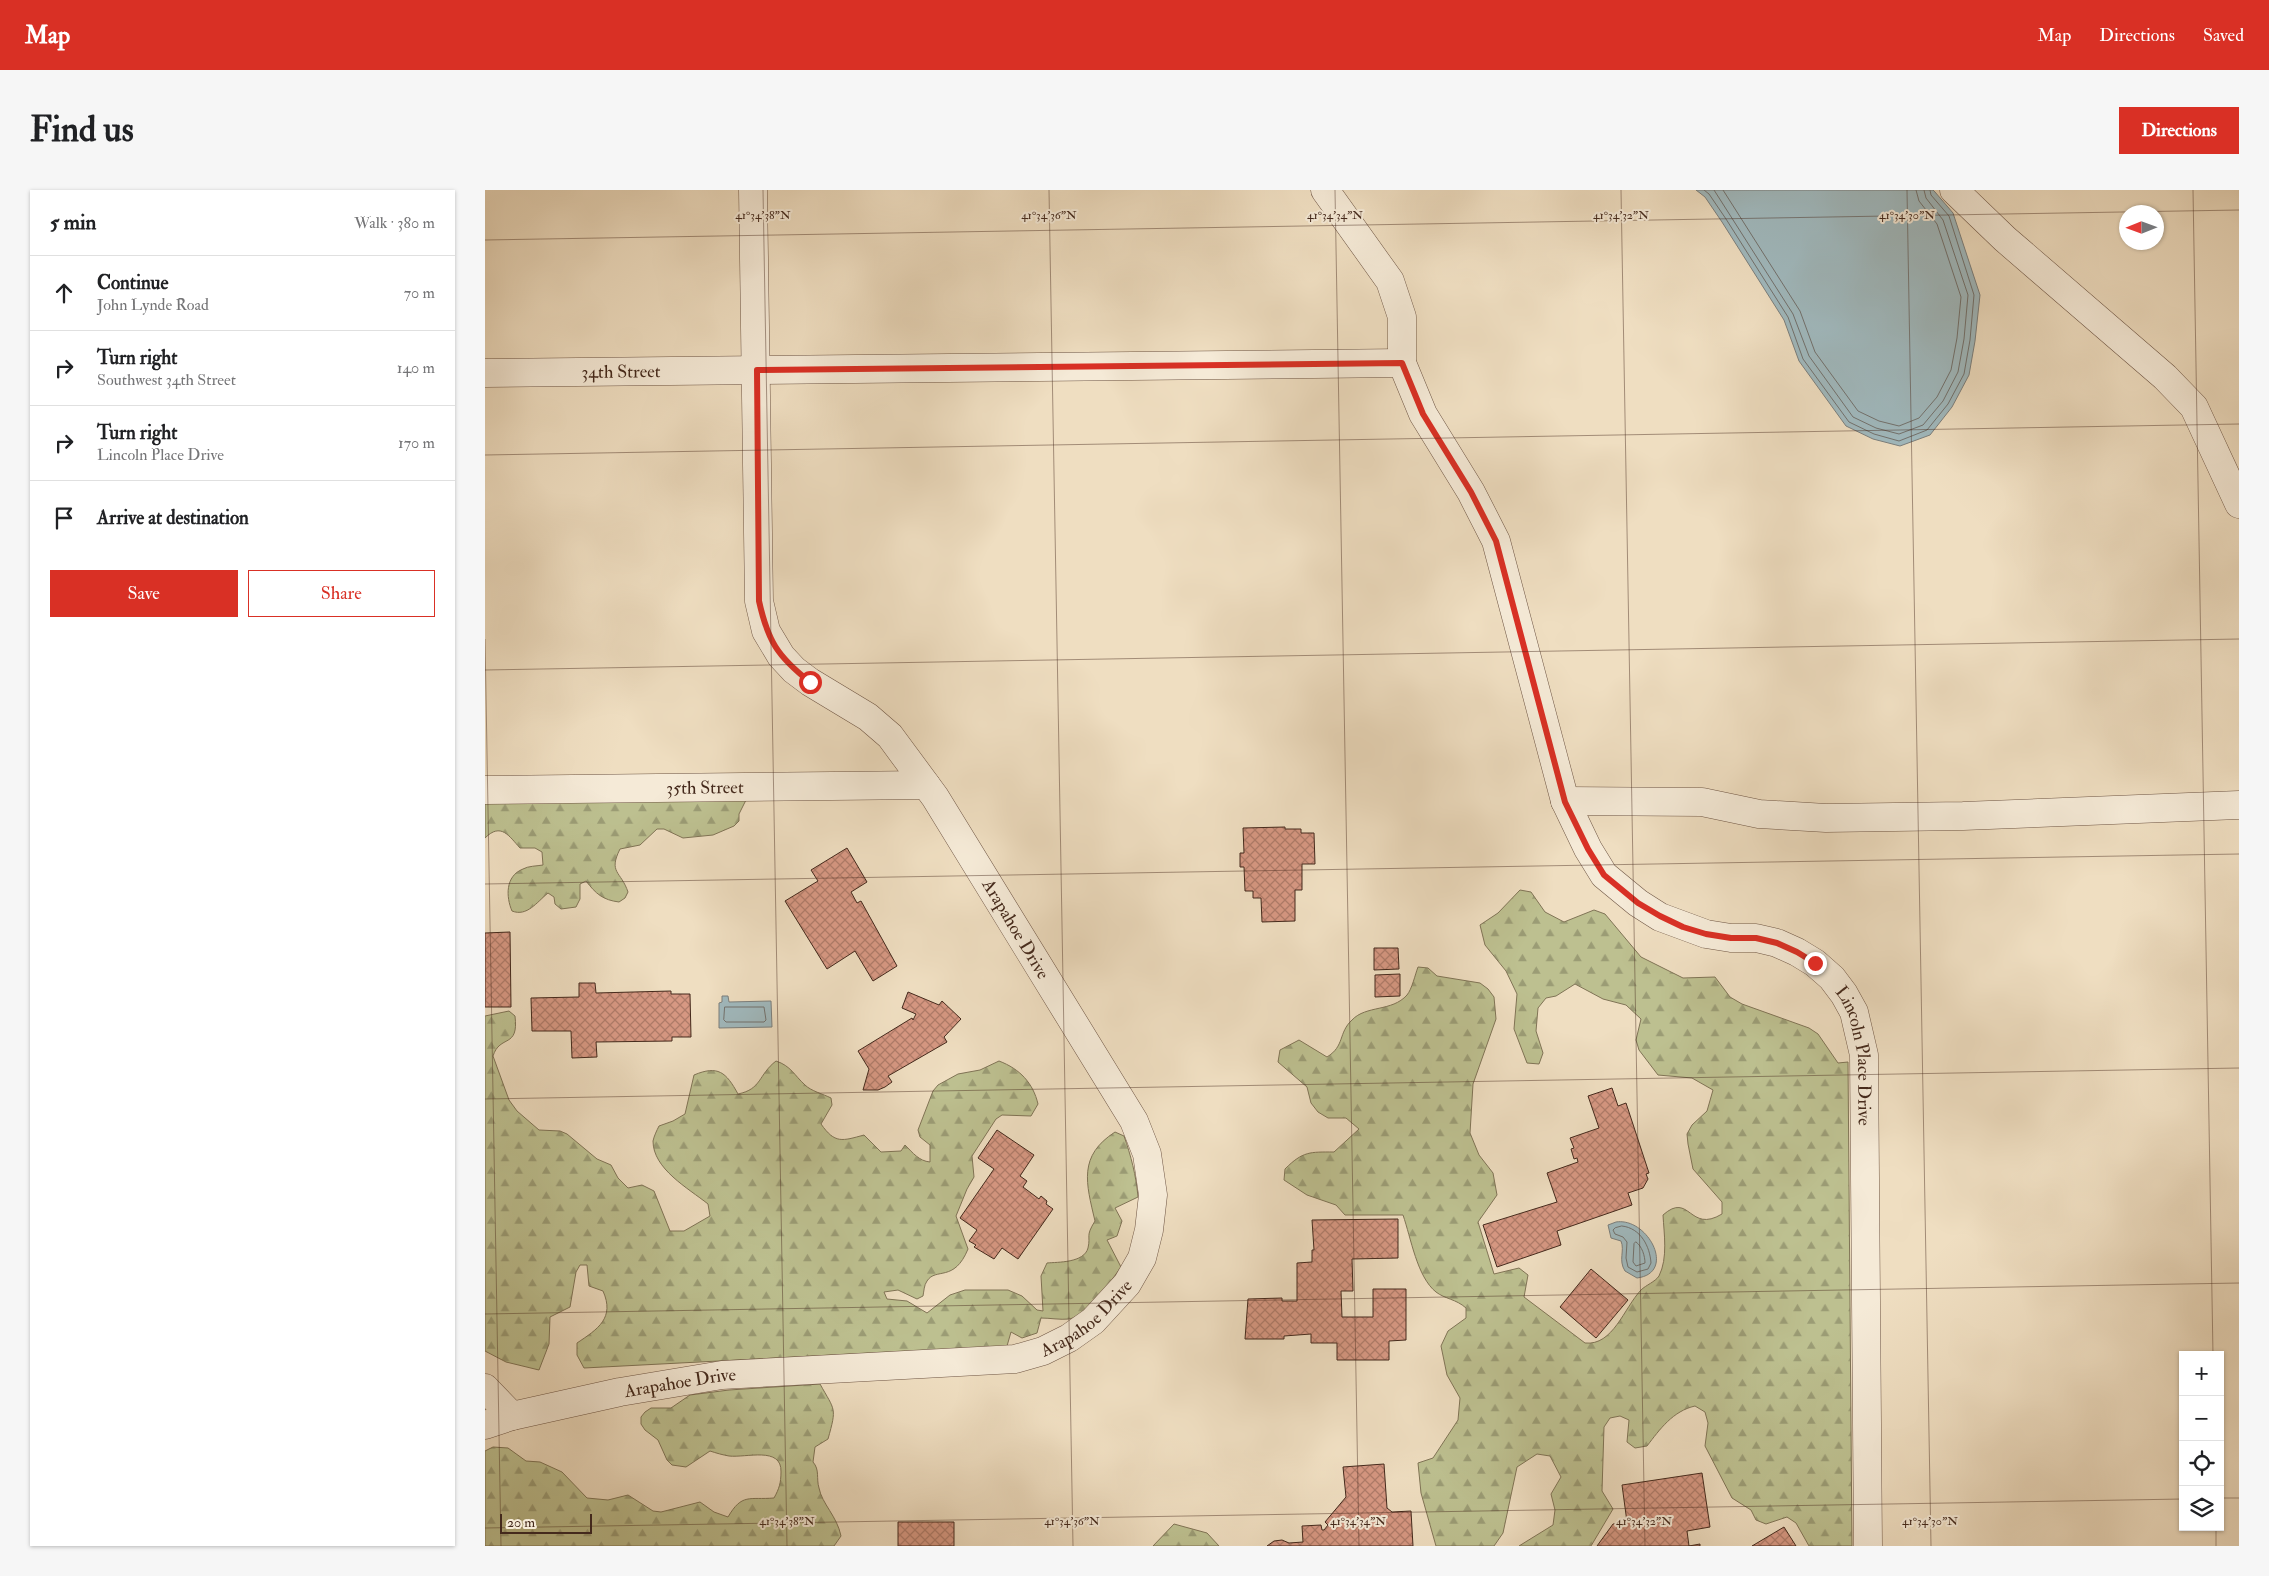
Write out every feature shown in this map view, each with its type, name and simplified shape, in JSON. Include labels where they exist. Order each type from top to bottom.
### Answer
[{"type":"street","name":"Arapahoe Drive","points":[[485,1425],[512,1416],[620,1392],[722,1375],[1015,1359],[1043,1351],[1069,1338],[1093,1321],[1127,1284],[1142,1258],[1149,1230],[1153,1195],[1147,1154],[1134,1121],[926,785],[890,736],[868,717],[810,682],[794,670],[781,656],[766,631],[759,601],[753,190]]},
{"type":"street","name":"Lincoln Place Drive","points":[[1325,190],[1390,281],[1402,317],[1402,363],[1423,414],[1471,492],[1496,541],[1565,802],[1588,849],[1604,875],[1638,903],[1660,916],[1698,932],[1731,938],[1756,938],[1777,943],[1797,952],[1815,963],[1832,978],[1854,1012],[1864,1055],[1868,1546]]},
{"type":"street","points":[[1954,190],[2005,239],[2165,377],[2194,407],[2239,504]]},
{"type":"street","name":"34th Street","points":[[485,373],[1402,363]]},
{"type":"street","name":"35th Street","points":[[485,790],[926,785]]},
{"type":"street","points":[[1565,802],[1702,802],[1759,814],[1826,818],[1973,816],[2239,805]]},
{"type":"street","points":[[485,1388],[512,1416]]},
{"type":"green space","points":[[746,800],[739,814],[739,821],[734,826],[713,835],[683,838],[664,829],[657,829],[640,845],[620,849],[615,868],[628,892],[625,898],[619,902],[600,896],[586,881],[580,884],[580,899],[576,907],[561,909],[555,904],[554,897],[548,893],[527,910],[522,912],[512,911],[508,893],[510,882],[517,872],[543,865],[542,852],[535,848],[520,848],[508,835],[500,831],[491,833],[485,838],[485,803]]},
{"type":"green space","points":[[1520,890],[1531,892],[1545,912],[1564,922],[1594,910],[1605,914],[1641,957],[1683,978],[1715,977],[1730,997],[1742,1004],[1809,1028],[1818,1034],[1838,1063],[1848,1062],[1852,1546],[1809,1546],[1796,1523],[1787,1517],[1766,1524],[1756,1520],[1751,1510],[1732,1498],[1705,1446],[1708,1423],[1705,1412],[1695,1406],[1687,1408],[1674,1416],[1662,1427],[1647,1446],[1635,1448],[1627,1442],[1629,1420],[1620,1416],[1610,1418],[1604,1427],[1602,1491],[1613,1509],[1591,1546],[1519,1546],[1553,1525],[1555,1510],[1551,1494],[1561,1477],[1550,1456],[1537,1454],[1517,1467],[1503,1533],[1494,1546],[1436,1546],[1421,1493],[1418,1463],[1433,1458],[1458,1420],[1460,1398],[1447,1375],[1441,1346],[1448,1331],[1466,1318],[1466,1308],[1439,1294],[1429,1285],[1419,1267],[1403,1215],[1345,1215],[1336,1205],[1307,1195],[1284,1180],[1285,1169],[1297,1159],[1307,1154],[1334,1152],[1359,1129],[1346,1118],[1328,1118],[1318,1112],[1311,1103],[1307,1087],[1278,1062],[1280,1050],[1299,1040],[1327,1057],[1337,1048],[1348,1025],[1358,1015],[1394,1004],[1407,995],[1418,967],[1428,968],[1437,976],[1480,983],[1488,989],[1494,997],[1496,1019],[1473,1084],[1470,1133],[1479,1155],[1493,1173],[1497,1195],[1478,1222],[1494,1274],[1519,1268],[1528,1275],[1524,1297],[1585,1343],[1603,1339],[1611,1332],[1641,1290],[1659,1276],[1664,1262],[1665,1238],[1663,1215],[1672,1209],[1679,1208],[1685,1209],[1696,1217],[1703,1219],[1711,1219],[1722,1214],[1722,1202],[1693,1169],[1687,1134],[1692,1125],[1707,1111],[1713,1090],[1692,1078],[1658,1075],[1639,1050],[1636,1040],[1641,1019],[1626,1005],[1603,999],[1575,984],[1556,996],[1546,998],[1538,1008],[1536,1031],[1543,1053],[1539,1064],[1527,1063],[1514,1029],[1517,994],[1506,971],[1485,945],[1480,925],[1498,913]]},
{"type":"green space","points":[[509,1011],[515,1016],[514,1033],[512,1037],[496,1049],[493,1056],[509,1100],[517,1111],[539,1130],[560,1131],[567,1134],[597,1159],[611,1165],[618,1178],[628,1188],[642,1185],[654,1191],[670,1231],[684,1231],[710,1216],[708,1204],[665,1169],[655,1151],[653,1141],[659,1126],[685,1114],[694,1075],[709,1071],[721,1072],[738,1094],[752,1089],[776,1061],[789,1068],[808,1087],[831,1098],[832,1105],[821,1124],[835,1138],[850,1139],[864,1135],[881,1152],[901,1151],[905,1145],[919,1158],[930,1162],[930,1145],[920,1137],[918,1130],[933,1091],[938,1085],[958,1074],[980,1070],[999,1061],[1007,1064],[1029,1083],[1038,1104],[1031,1116],[1002,1115],[996,1119],[972,1156],[974,1177],[956,1216],[968,1249],[963,1260],[951,1270],[931,1277],[925,1284],[923,1296],[917,1299],[898,1290],[884,1292],[887,1299],[907,1301],[927,1313],[950,1295],[965,1290],[1008,1290],[1022,1296],[1037,1310],[1043,1311],[1041,1276],[1047,1263],[1076,1259],[1086,1253],[1089,1244],[1089,1233],[1095,1221],[1088,1182],[1090,1161],[1103,1141],[1115,1132],[1124,1136],[1133,1166],[1138,1197],[1115,1208],[1122,1221],[1117,1236],[1107,1240],[1121,1267],[1098,1297],[1083,1312],[1069,1319],[1041,1318],[1037,1333],[1022,1338],[1011,1332],[1007,1346],[584,1368],[577,1355],[577,1343],[598,1328],[606,1316],[607,1309],[603,1291],[589,1286],[587,1265],[580,1265],[576,1272],[570,1307],[550,1317],[549,1344],[539,1370],[506,1362],[485,1351],[485,1016]]},
{"type":"green space","points":[[820,1384],[833,1410],[833,1421],[828,1439],[815,1447],[813,1462],[817,1471],[821,1494],[836,1522],[841,1536],[834,1546],[485,1546],[485,1451],[493,1447],[508,1448],[526,1461],[540,1462],[562,1472],[587,1498],[608,1500],[628,1495],[653,1511],[661,1512],[700,1502],[714,1512],[728,1517],[733,1509],[742,1501],[747,1499],[774,1498],[781,1476],[780,1464],[776,1459],[762,1455],[729,1456],[710,1451],[686,1467],[672,1465],[667,1460],[658,1440],[645,1430],[641,1424],[641,1417],[651,1408],[671,1408],[690,1395],[729,1390]]},
{"type":"green space","points":[[1174,1524],[1207,1533],[1219,1546],[1153,1546]]},
{"type":"water","points":[[1696,190],[1933,190],[1935,192],[1953,213],[1980,295],[1969,375],[1952,407],[1930,435],[1900,446],[1873,439],[1846,426],[1799,361],[1784,320],[1722,222],[1705,197]]},
{"type":"water","points":[[722,996],[728,996],[729,1002],[771,1001],[772,1027],[719,1028],[719,1003],[722,1002]]},
{"type":"water","points":[[1616,1222],[1628,1223],[1638,1228],[1647,1236],[1653,1246],[1656,1257],[1655,1266],[1649,1274],[1637,1278],[1625,1271],[1622,1263],[1621,1241],[1611,1238],[1608,1225]]},
{"type":"building","points":[[1285,827],[1285,829],[1301,829],[1301,833],[1314,833],[1315,864],[1302,864],[1302,890],[1295,890],[1295,921],[1262,922],[1261,898],[1253,898],[1253,891],[1245,891],[1244,867],[1240,867],[1240,853],[1244,853],[1243,828]]},
{"type":"building","points":[[847,848],[867,882],[851,892],[857,903],[861,901],[897,966],[873,981],[855,951],[827,969],[785,901],[818,881],[811,870]]},
{"type":"building","points":[[510,932],[511,1007],[485,1007],[485,933]]},
{"type":"building","points":[[1374,948],[1398,948],[1399,969],[1374,970]]},
{"type":"building","points":[[1400,974],[1400,996],[1375,997],[1375,975]]},
{"type":"building","points":[[579,983],[595,983],[596,993],[671,991],[671,994],[690,994],[691,1037],[672,1037],[672,1041],[596,1042],[597,1057],[572,1058],[571,1031],[532,1031],[531,998],[579,997]]},
{"type":"building","points":[[908,992],[939,1005],[942,1001],[961,1019],[944,1037],[947,1042],[888,1076],[892,1082],[878,1090],[863,1090],[869,1069],[858,1051],[912,1018],[913,1020],[916,1014],[902,1008]]},
{"type":"building","points":[[1612,1088],[1618,1106],[1626,1103],[1649,1173],[1646,1174],[1648,1179],[1643,1188],[1628,1193],[1632,1205],[1557,1231],[1561,1245],[1497,1267],[1483,1225],[1557,1202],[1547,1173],[1578,1162],[1577,1158],[1574,1159],[1571,1149],[1574,1148],[1570,1138],[1599,1128],[1588,1096]]},
{"type":"building","points":[[997,1130],[1034,1155],[1020,1176],[1027,1181],[1023,1187],[1039,1199],[1041,1196],[1047,1201],[1046,1204],[1053,1209],[1018,1259],[1002,1248],[994,1259],[974,1247],[976,1245],[969,1241],[977,1230],[960,1218],[994,1169],[978,1158]]},
{"type":"building","points":[[1398,1219],[1398,1258],[1352,1259],[1353,1291],[1341,1291],[1342,1317],[1373,1317],[1373,1289],[1406,1289],[1406,1340],[1389,1341],[1389,1360],[1337,1360],[1337,1343],[1311,1343],[1311,1334],[1284,1336],[1284,1339],[1245,1339],[1248,1299],[1282,1298],[1282,1301],[1297,1301],[1297,1263],[1312,1262],[1312,1250],[1314,1250],[1312,1220]]},
{"type":"building","points":[[1591,1269],[1628,1300],[1596,1338],[1560,1307]]},
{"type":"building","points":[[1384,1464],[1387,1508],[1392,1512],[1411,1511],[1413,1546],[1267,1546],[1274,1541],[1282,1540],[1289,1543],[1303,1542],[1302,1526],[1321,1525],[1322,1530],[1324,1530],[1328,1525],[1325,1522],[1346,1497],[1343,1467]]},
{"type":"building","points":[[1702,1473],[1710,1527],[1687,1531],[1689,1546],[1597,1546],[1613,1524],[1627,1522],[1622,1485]]},
{"type":"building","points":[[898,1522],[954,1522],[954,1546],[898,1546]]},
{"type":"building","points":[[1784,1527],[1796,1546],[1752,1546]]},
{"type":"route","points":[[810,682],[794,670],[781,656],[766,631],[759,601],[757,370],[1402,363],[1423,414],[1471,492],[1496,541],[1565,802],[1588,849],[1604,875],[1638,903],[1683,927],[1706,934],[1731,938],[1756,938],[1777,943],[1815,963]]}]
